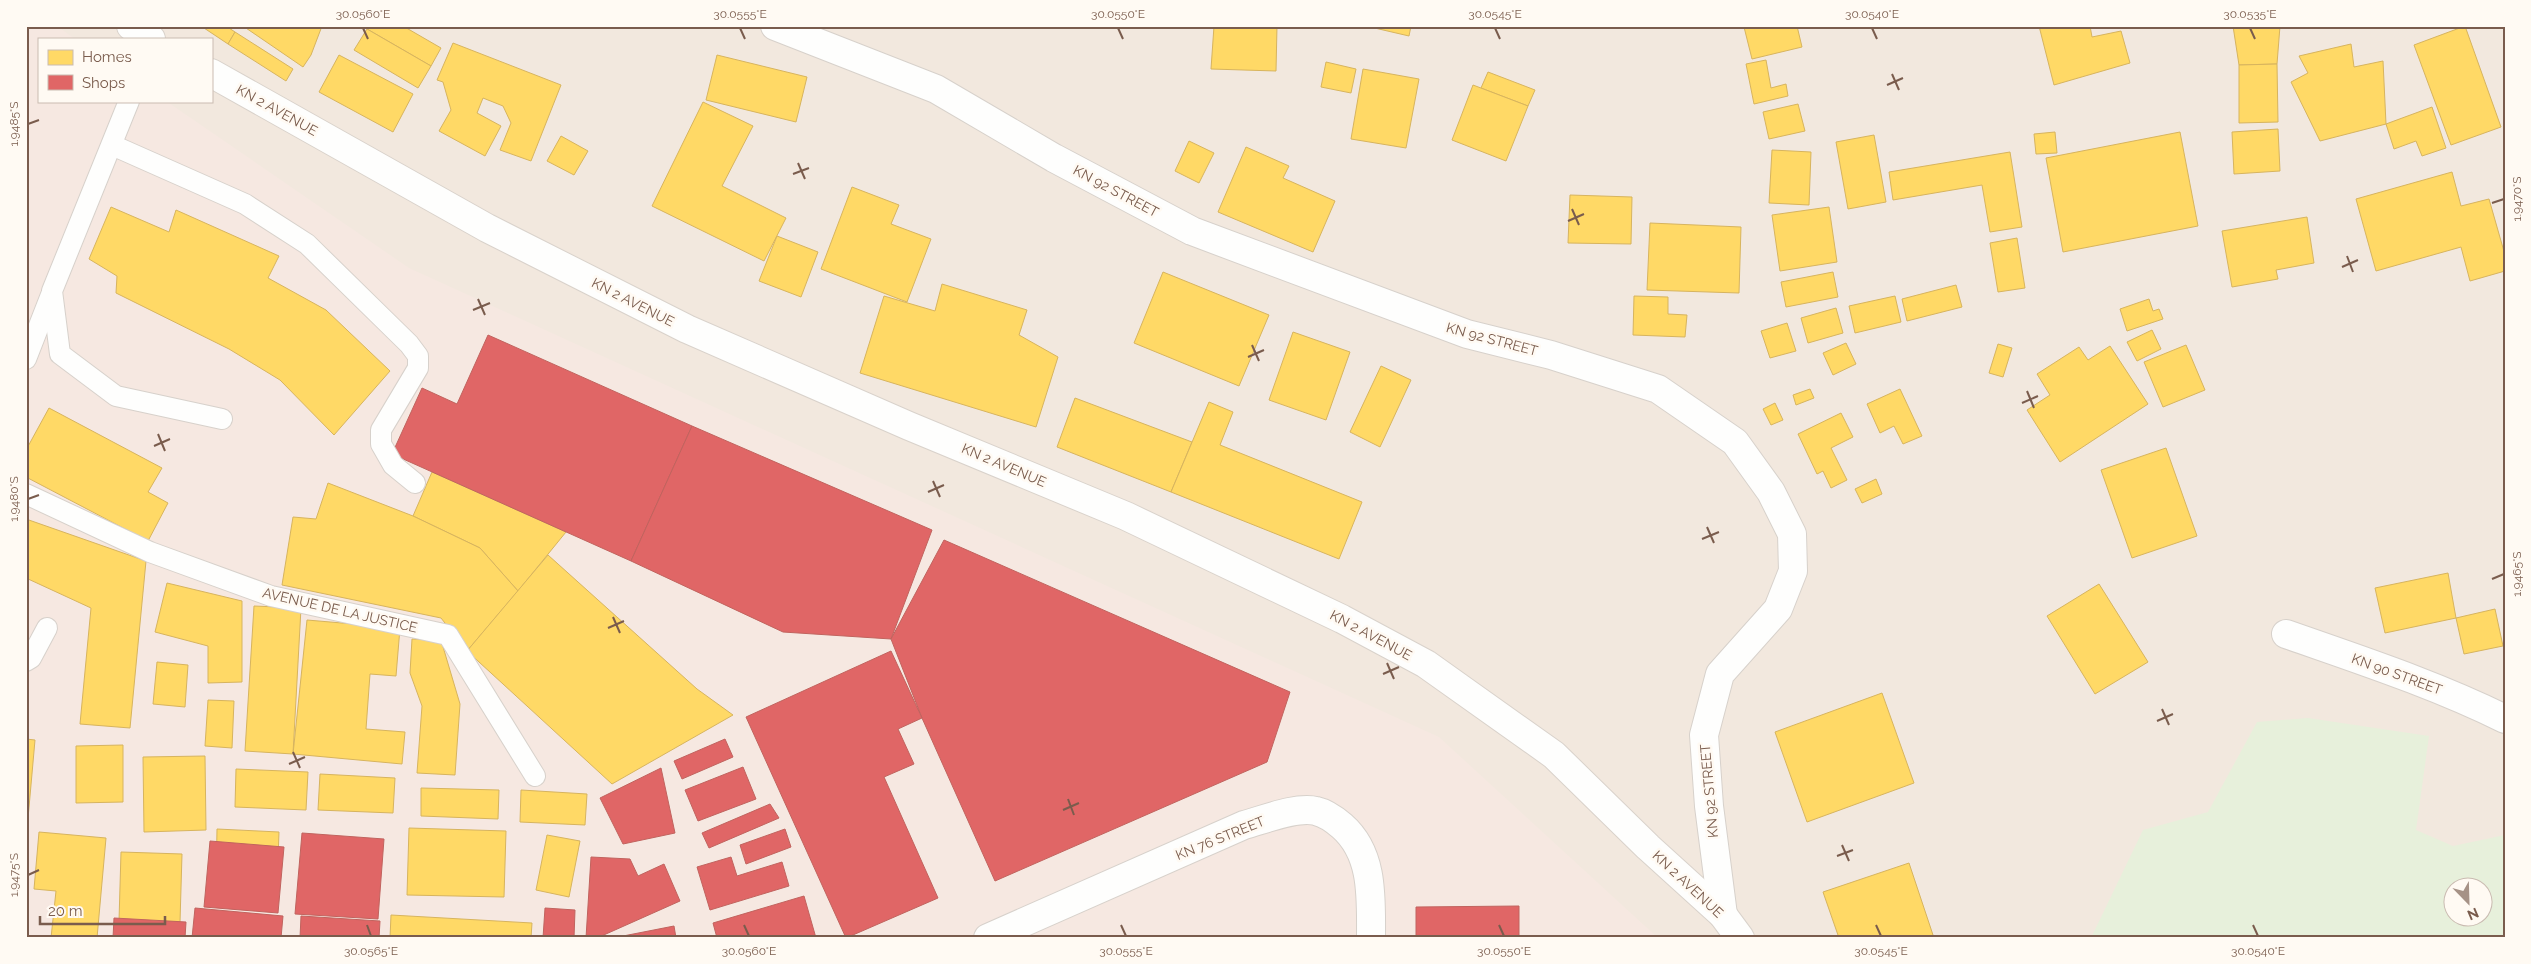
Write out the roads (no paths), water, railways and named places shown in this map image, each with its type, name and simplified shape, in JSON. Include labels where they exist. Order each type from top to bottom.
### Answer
[{"type":"street","points":[[131,26],[149,38]]},
{"type":"street","name":"KN 92 STREET","points":[[775,26],[936,89],[1054,158],[1192,231],[1458,331],[1551,355],[1658,389],[1735,442],[1770,492],[1792,534],[1793,570],[1778,609],[1720,674],[1704,734],[1709,806],[1723,915]]},
{"type":"street","name":"KN 2 AVENUE","points":[[212,74],[487,228],[687,329],[909,426],[1126,516],[1342,619],[1426,664],[1554,755],[1648,847],[1723,915],[1740,938]]},
{"type":"street","name":"KN 90 STREET","points":[[2286,634],[2390,670],[2468,701],[2505,719]]},
{"type":"street","name":"KN 76 STREET","points":[[988,938],[1244,825],[1287,813],[1315,810],[1334,819],[1354,837],[1366,864],[1370,890],[1371,938]]},
{"type":"lane","points":[[26,359],[129,102]]},
{"type":"lane","points":[[112,145],[245,204],[307,244],[409,344],[418,356],[418,368],[381,430],[381,444],[392,465],[415,483]]},
{"type":"lane","points":[[52,291],[60,354],[116,396],[222,418]]},
{"type":"lane","name":"AVENUE DE LA JUSTICE","points":[[26,494],[150,552],[271,596],[448,635],[535,776]]},
{"type":"lane","points":[[26,661],[30,658],[47,628]]}]
